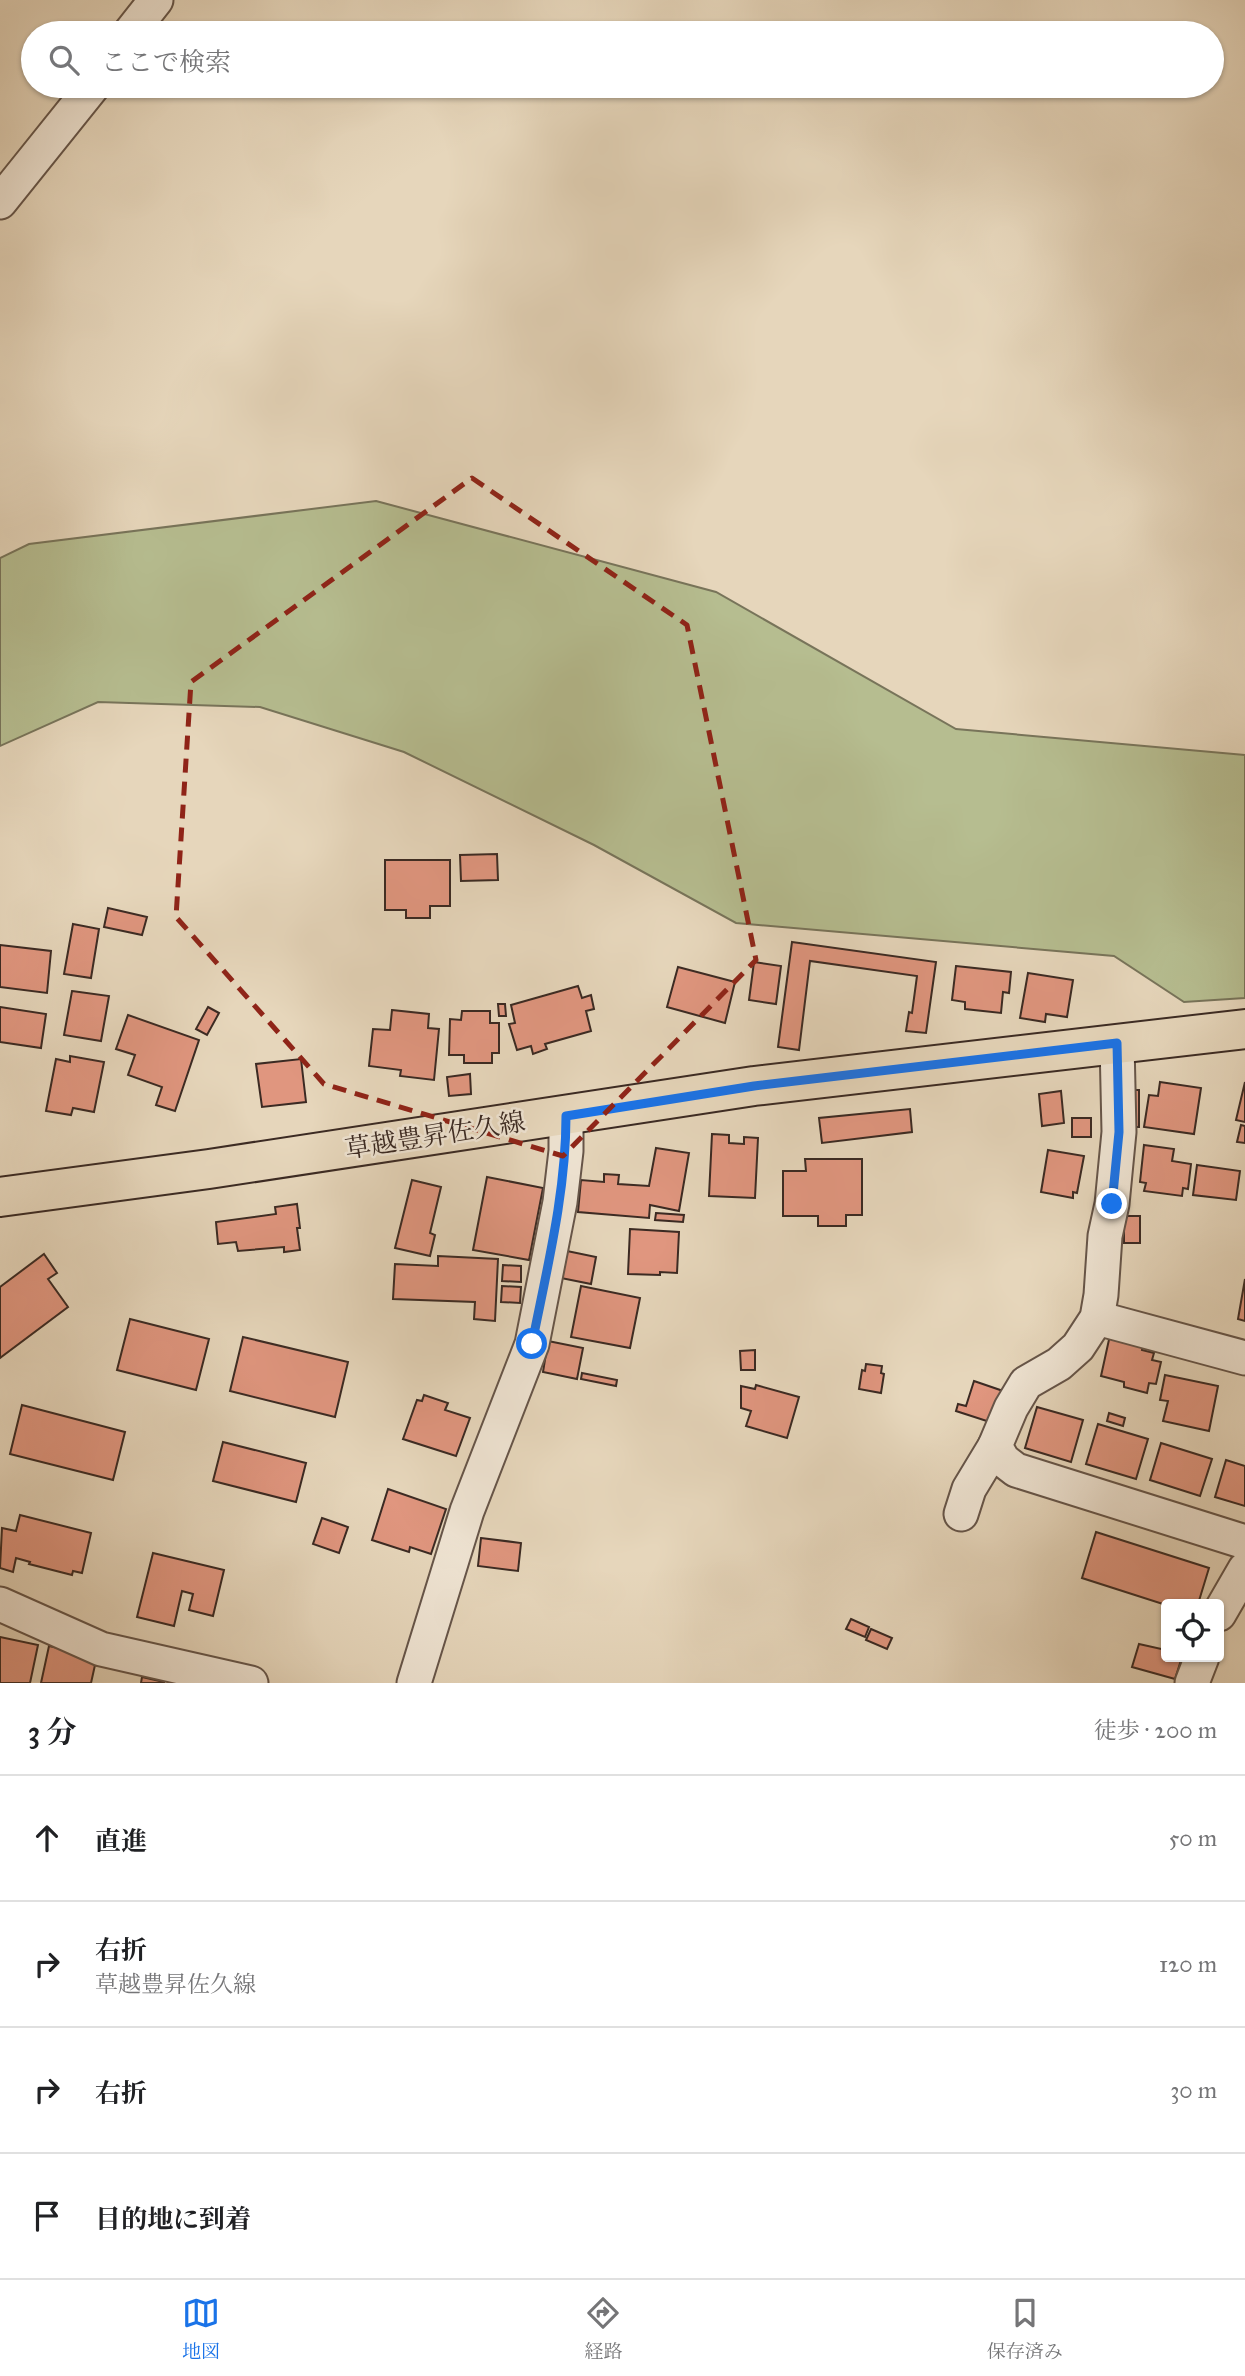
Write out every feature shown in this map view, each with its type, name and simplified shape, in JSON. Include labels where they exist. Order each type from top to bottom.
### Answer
[{"type":"main road","name":"草越豊昇佐久線","points":[[0,1197],[209,1170],[766,1084],[1245,1029]]},
{"type":"street","points":[[139,21],[156,0]]},
{"type":"street","points":[[0,202],[83,98]]},
{"type":"street","points":[[961,1514],[969,1489],[995,1446],[1011,1408],[1026,1383],[1059,1364],[1078,1347],[1097,1318],[1119,1132],[1117,1043]]},
{"type":"street","points":[[414,1683],[467,1511],[532,1344],[560,1202],[566,1151],[566,1116]]},
{"type":"street","points":[[1097,1318],[1245,1358]]},
{"type":"street","points":[[995,1446],[1003,1460],[1016,1469],[1245,1542]]},
{"type":"street","points":[[1224,1605],[1245,1569]]},
{"type":"street","points":[[0,1604],[101,1650],[251,1683]]},
{"type":"street","points":[[1192,1683],[1200,1662]]},
{"type":"highlighted area","points":[[472,478],[687,625],[756,960],[563,1156],[324,1084],[176,917],[191,682]]},
{"type":"green space","points":[[376,501],[716,592],[956,729],[1245,755],[1245,998],[1184,1002],[1114,956],[736,923],[594,845],[404,752],[260,707],[98,702],[0,746],[0,558],[29,544]]},
{"type":"building","points":[[497,854],[498,880],[461,881],[460,855]]},
{"type":"building","points":[[385,860],[450,860],[450,906],[430,906],[430,918],[406,918],[406,910],[385,910]]},
{"type":"building","points":[[108,908],[147,917],[142,935],[104,927]]},
{"type":"building","points":[[73,924],[99,929],[91,978],[64,974]]},
{"type":"building","points":[[792,942],[936,962],[926,1033],[906,1031],[909,1012],[912,1013],[917,976],[810,961],[799,1050],[778,1047]]},
{"type":"building","points":[[0,945],[51,951],[47,993],[0,987]]},
{"type":"building","points":[[754,962],[781,966],[776,1004],[749,1000]]},
{"type":"building","points":[[956,966],[1011,972],[1009,993],[1003,992],[1001,1013],[965,1009],[965,1002],[952,1000]]},
{"type":"building","points":[[678,967],[735,982],[725,1023],[667,1007]]},
{"type":"building","points":[[1028,973],[1073,980],[1067,1017],[1046,1014],[1045,1022],[1020,1018]]},
{"type":"building","points":[[578,986],[582,998],[591,995],[594,1009],[586,1011],[591,1031],[545,1044],[547,1049],[533,1054],[531,1046],[517,1050],[509,1024],[515,1023],[511,1005]]},
{"type":"building","points":[[72,991],[109,996],[101,1041],[64,1035]]},
{"type":"building","points":[[498,1004],[505,1004],[506,1016],[499,1016]]},
{"type":"building","points":[[0,1007],[46,1014],[41,1048],[0,1042]]},
{"type":"building","points":[[208,1007],[219,1013],[207,1035],[196,1029]]},
{"type":"building","points":[[392,1010],[429,1014],[428,1028],[439,1029],[434,1080],[400,1076],[401,1070],[369,1066],[373,1029],[390,1030]]},
{"type":"building","points":[[462,1011],[490,1011],[490,1023],[499,1023],[499,1053],[492,1053],[492,1063],[464,1063],[464,1055],[449,1055],[450,1019],[461,1020]]},
{"type":"building","points":[[128,1015],[199,1040],[175,1111],[156,1105],[162,1087],[128,1075],[135,1055],[116,1049]]},
{"type":"building","points":[[70,1056],[104,1062],[94,1112],[73,1108],[71,1115],[46,1111],[56,1059],[70,1062]]},
{"type":"building","points":[[301,1059],[306,1102],[262,1107],[256,1064]]},
{"type":"building","points":[[470,1074],[471,1094],[449,1096],[447,1077]]},
{"type":"building","points":[[1160,1082],[1201,1088],[1194,1134],[1144,1127],[1149,1095],[1158,1096]]},
{"type":"building","points":[[1245,1082],[1245,1122],[1236,1120]]},
{"type":"building","points":[[1124,1090],[1139,1090],[1139,1127],[1124,1127]]},
{"type":"building","points":[[1061,1091],[1064,1123],[1042,1126],[1039,1094]]},
{"type":"building","points":[[910,1109],[912,1132],[822,1143],[819,1118]]},
{"type":"building","points":[[1072,1118],[1091,1118],[1091,1137],[1072,1137]]},
{"type":"building","points":[[1241,1125],[1245,1126],[1245,1143],[1237,1142]]},
{"type":"building","points":[[712,1134],[729,1135],[729,1143],[744,1144],[744,1137],[758,1138],[755,1198],[709,1196]]},
{"type":"building","points":[[1144,1145],[1174,1149],[1172,1161],[1191,1164],[1188,1189],[1183,1188],[1182,1196],[1144,1191],[1146,1183],[1140,1182]]},
{"type":"building","points":[[656,1148],[689,1153],[679,1211],[650,1205],[649,1218],[578,1212],[581,1180],[604,1182],[604,1174],[619,1175],[618,1184],[649,1186]]},
{"type":"building","points":[[1048,1150],[1084,1156],[1077,1193],[1073,1192],[1073,1198],[1041,1192]]},
{"type":"building","points":[[805,1159],[862,1159],[862,1215],[846,1215],[846,1226],[818,1226],[818,1216],[783,1216],[783,1171],[806,1171]]},
{"type":"building","points":[[1197,1165],[1240,1171],[1236,1200],[1193,1195]]},
{"type":"building","points":[[487,1177],[543,1188],[529,1260],[473,1250]]},
{"type":"building","points":[[412,1180],[441,1187],[430,1233],[435,1235],[430,1256],[395,1248]]},
{"type":"building","points":[[297,1204],[300,1250],[284,1252],[284,1247],[238,1251],[236,1242],[218,1244],[216,1222],[276,1214],[275,1207]]},
{"type":"building","points":[[656,1213],[684,1215],[683,1222],[655,1220]]},
{"type":"building","points":[[1124,1216],[1140,1216],[1140,1243],[1124,1243]]},
{"type":"building","points":[[630,1229],[679,1232],[677,1273],[628,1274]]},
{"type":"building","points":[[567,1251],[596,1257],[591,1284],[561,1278]]},
{"type":"building","points":[[44,1254],[57,1273],[48,1279],[68,1307],[0,1358],[0,1287]]},
{"type":"building","points":[[438,1256],[498,1259],[495,1321],[474,1319],[475,1302],[393,1299],[395,1264],[438,1266]]},
{"type":"building","points":[[503,1265],[521,1266],[521,1282],[502,1281]]},
{"type":"building","points":[[1245,1279],[1245,1321],[1238,1319]]},
{"type":"building","points":[[502,1286],[521,1287],[520,1303],[501,1302]]},
{"type":"building","points":[[581,1286],[640,1298],[630,1348],[571,1337]]},
{"type":"building","points":[[130,1319],[209,1339],[196,1390],[117,1370]]},
{"type":"building","points":[[1110,1335],[1143,1343],[1142,1350],[1154,1353],[1152,1360],[1161,1362],[1156,1384],[1149,1383],[1147,1393],[1124,1387],[1124,1382],[1101,1376]]},
{"type":"building","points":[[243,1337],[348,1362],[335,1417],[230,1391]]},
{"type":"building","points":[[548,1341],[583,1348],[577,1379],[543,1372]]},
{"type":"building","points":[[755,1350],[755,1370],[741,1370],[740,1351]]},
{"type":"building","points":[[866,1364],[882,1366],[881,1373],[884,1374],[881,1393],[859,1389],[862,1370],[865,1371]]},
{"type":"building","points":[[582,1373],[617,1380],[616,1386],[581,1379]]},
{"type":"building","points":[[1165,1375],[1218,1386],[1209,1431],[1163,1421],[1168,1401],[1160,1400]]},
{"type":"building","points":[[974,1381],[1006,1392],[996,1424],[956,1411],[958,1404],[966,1406]]},
{"type":"building","points":[[756,1385],[799,1397],[787,1438],[746,1426],[751,1411],[741,1408],[741,1386],[755,1389]]},
{"type":"building","points":[[424,1395],[448,1403],[445,1410],[470,1418],[456,1456],[403,1439],[417,1400],[422,1401]]},
{"type":"building","points":[[22,1405],[125,1432],[113,1480],[10,1454]]},
{"type":"building","points":[[1037,1407],[1083,1420],[1071,1462],[1025,1448]]},
{"type":"building","points":[[1109,1413],[1125,1418],[1123,1426],[1107,1421]]},
{"type":"building","points":[[1098,1424],[1148,1439],[1136,1479],[1086,1464]]},
{"type":"building","points":[[223,1442],[306,1463],[296,1502],[213,1481]]},
{"type":"building","points":[[1161,1443],[1212,1459],[1200,1496],[1150,1480]]},
{"type":"building","points":[[1226,1460],[1245,1466],[1245,1506],[1215,1497]]},
{"type":"building","points":[[388,1489],[446,1509],[431,1554],[410,1547],[409,1552],[372,1540]]},
{"type":"building","points":[[20,1515],[91,1533],[82,1573],[73,1571],[72,1575],[16,1558],[13,1572],[0,1568],[2,1528],[16,1531]]},
{"type":"building","points":[[322,1518],[348,1527],[339,1553],[313,1544]]},
{"type":"building","points":[[1096,1532],[1209,1568],[1200,1599],[1161,1599],[1161,1603],[1082,1578]]},
{"type":"building","points":[[481,1538],[521,1543],[518,1571],[478,1566]]},
{"type":"building","points":[[153,1553],[224,1570],[213,1616],[189,1610],[193,1594],[182,1591],[174,1626],[137,1617]]},
{"type":"building","points":[[851,1619],[869,1627],[865,1637],[846,1629]]},
{"type":"building","points":[[871,1629],[892,1638],[887,1649],[866,1640]]},
{"type":"building","points":[[0,1637],[38,1645],[30,1683],[0,1683]]},
{"type":"building","points":[[1139,1644],[1161,1649],[1161,1662],[1180,1662],[1175,1679],[1132,1667]]},
{"type":"building","points":[[49,1646],[97,1656],[91,1683],[41,1683]]},
{"type":"building","points":[[142,1677],[164,1682],[164,1683],[141,1683]]},
{"type":"route","points":[[532,1344],[560,1202],[566,1151],[566,1116],[754,1086],[1117,1043],[1119,1132],[1112,1204]]}]
